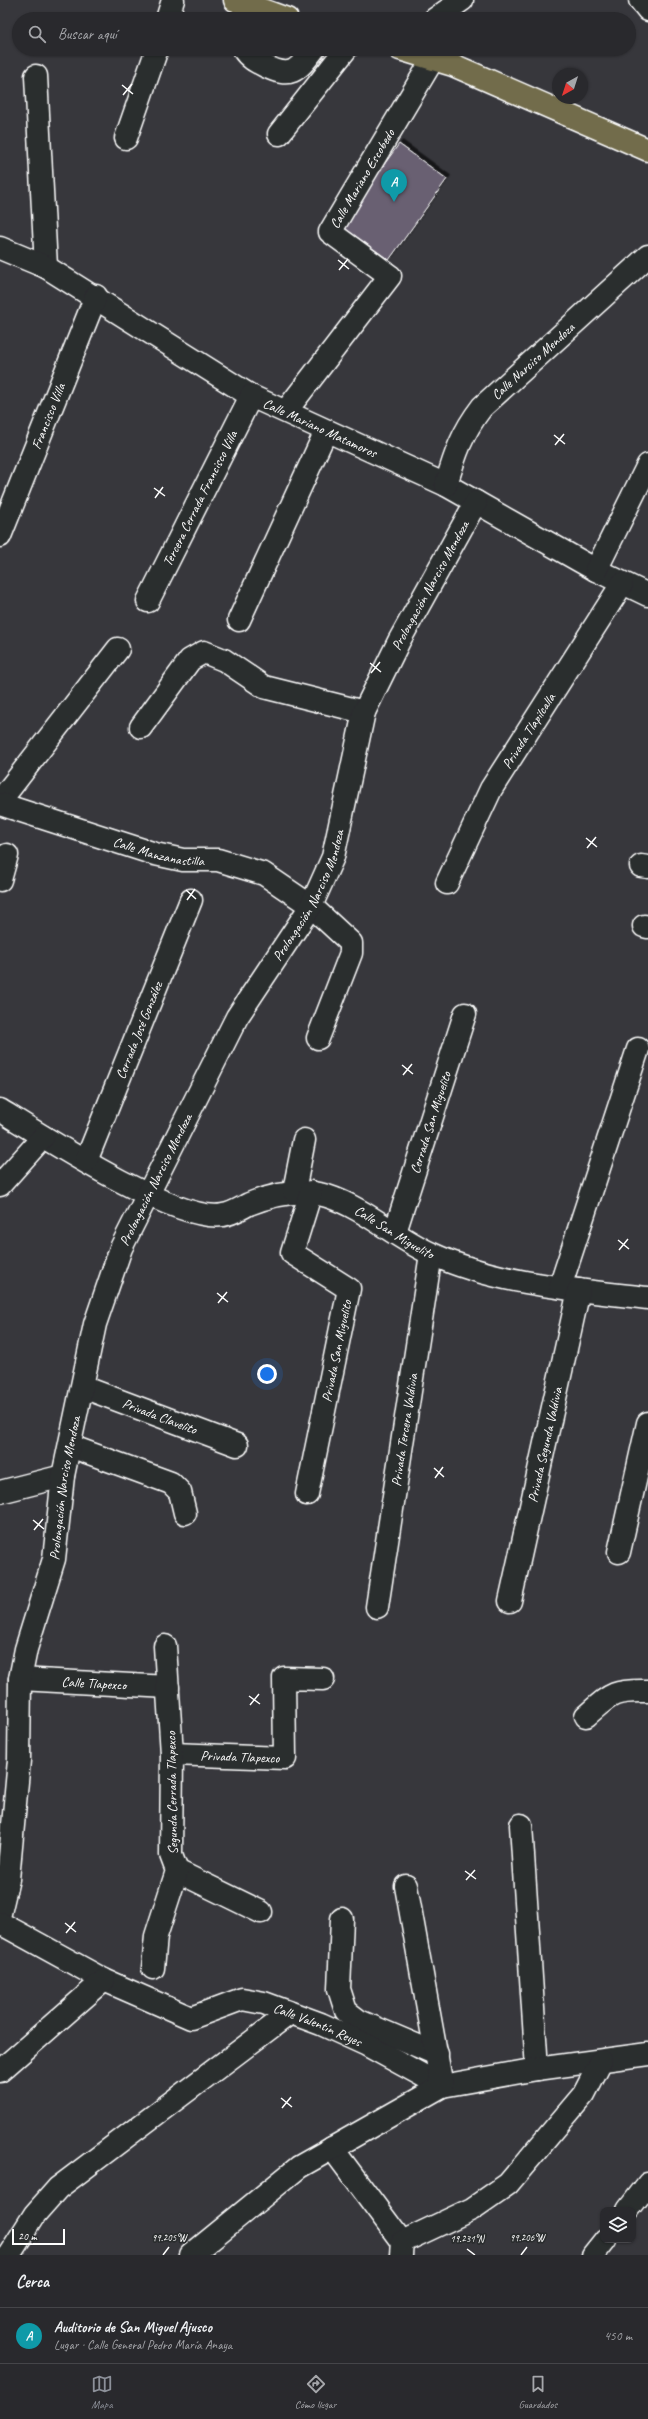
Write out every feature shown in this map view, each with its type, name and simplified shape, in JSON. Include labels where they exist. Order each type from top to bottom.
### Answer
[{"type":"main road","points":[[242,8],[258,12]]},
{"type":"main road","points":[[423,56],[453,66],[648,150]]},
{"type":"street","points":[[169,12],[173,0]]},
{"type":"street","points":[[445,12],[462,0]]},
{"type":"street","points":[[640,0],[648,10]]},
{"type":"street","points":[[126,138],[155,56]]},
{"type":"street","points":[[248,56],[282,74],[293,71],[307,56]]},
{"type":"street","points":[[279,134],[340,56]]},
{"type":"street","name":"Calle Mariano Escobedo","points":[[286,411],[390,276],[330,232],[433,59]]},
{"type":"street","points":[[36,76],[46,267]]},
{"type":"street","name":"Calle Mariano Matamoros","points":[[0,248],[46,267],[96,296],[251,396],[446,485],[596,570],[622,584],[648,595]]},
{"type":"street","name":"Calle Narciso Mendoza","points":[[446,485],[458,446],[468,426],[482,407],[648,256]]},
{"type":"street","name":"Francisco Villa","points":[[0,536],[96,296]]},
{"type":"street","name":"Tercera Cerrada Francisco Villa","points":[[148,601],[251,396]]},
{"type":"street","points":[[239,620],[326,431]]},
{"type":"street","points":[[596,570],[648,465]]},
{"type":"street","name":"Prolongación Narciso Mendoza","points":[[0,1913],[8,1879],[19,1760],[20,1679],[26,1649],[54,1559],[63,1476],[96,1324],[108,1286],[121,1248],[237,1017],[311,906],[333,857],[364,712],[399,641],[476,502]]},
{"type":"street","name":"Privada Tlapilcalla","points":[[447,883],[491,789],[622,584]]},
{"type":"street","points":[[0,801],[118,649]]},
{"type":"street","points":[[141,726],[190,660],[204,652],[224,660],[264,687],[364,712]]},
{"type":"street","name":"Calle Manzanastilla","points":[[0,804],[155,854],[183,860],[218,860],[264,874],[311,906],[351,943],[350,953],[318,1038]]},
{"type":"street","points":[[0,880],[7,855]]},
{"type":"street","name":"Cerrada José González","points":[[86,1160],[191,900]]},
{"type":"street","name":"Cerrada San Miguelito","points":[[395,1232],[465,1014]]},
{"type":"street","name":"Privada Segunda Valdivia","points":[[510,1601],[570,1288],[638,1049]]},
{"type":"street","points":[[0,1110],[43,1137],[147,1195],[188,1211],[208,1216],[224,1215],[251,1204],[302,1192],[304,1140]]},
{"type":"street","points":[[0,1185],[43,1137]]},
{"type":"street","name":"Calle San Miguelito","points":[[302,1192],[328,1196],[395,1232],[431,1254],[467,1267],[570,1288],[648,1298]]},
{"type":"street","name":"Privada San Miguelito","points":[[302,1192],[292,1253],[350,1290],[307,1494]]},
{"type":"street","name":"Privada Tercera Valdivia","points":[[377,1607],[431,1254]]},
{"type":"street","name":"Privada Clavelito","points":[[83,1387],[237,1445]]},
{"type":"street","points":[[619,1552],[648,1423]]},
{"type":"street","points":[[70,1446],[171,1482],[180,1492],[185,1513]]},
{"type":"street","points":[[0,1492],[63,1476]]},
{"type":"street","points":[[165,1646],[168,1687]]},
{"type":"street","name":"Privada Tlapexco","points":[[172,1754],[285,1758],[284,1678],[323,1679]]},
{"type":"street","name":"Calle Tlapexco","points":[[20,1679],[168,1687]]},
{"type":"street","name":"Segunda Cerrada Tlapexco","points":[[153,1968],[156,1936],[177,1871],[172,1855],[172,1754],[168,1687]]},
{"type":"street","points":[[586,1716],[609,1695],[623,1690],[648,1691]]},
{"type":"street","points":[[521,1824],[537,2069]]},
{"type":"street","points":[[177,1871],[261,1912]]},
{"type":"street","points":[[406,1886],[442,2086]]},
{"type":"street","points":[[342,1919],[339,1989],[346,2010],[359,2021],[437,2054]]},
{"type":"street","name":"Calle Valentín Reyes","points":[[0,1923],[104,1980],[191,2018],[242,1999],[264,2003],[321,2024],[367,2045],[442,2086]]},
{"type":"street","points":[[0,2071],[104,1980]]},
{"type":"street","points":[[8,2255],[35,2214],[58,2188],[290,2013]]},
{"type":"street","points":[[191,2255],[299,2167],[442,2086],[537,2069],[648,2054]]},
{"type":"street","points":[[332,2148],[402,2248],[472,2209],[508,2184],[584,2094],[600,2061]]},
{"type":"street","points":[[630,2207],[648,2184]]},
{"type":"street","points":[[593,2255],[603,2243]]},
{"type":"building","points":[[399,144],[447,179],[389,260],[340,225]]},
{"type":"place","name":"Auditorio de San Miguel Ajusco","points":[[394,202]]}]
